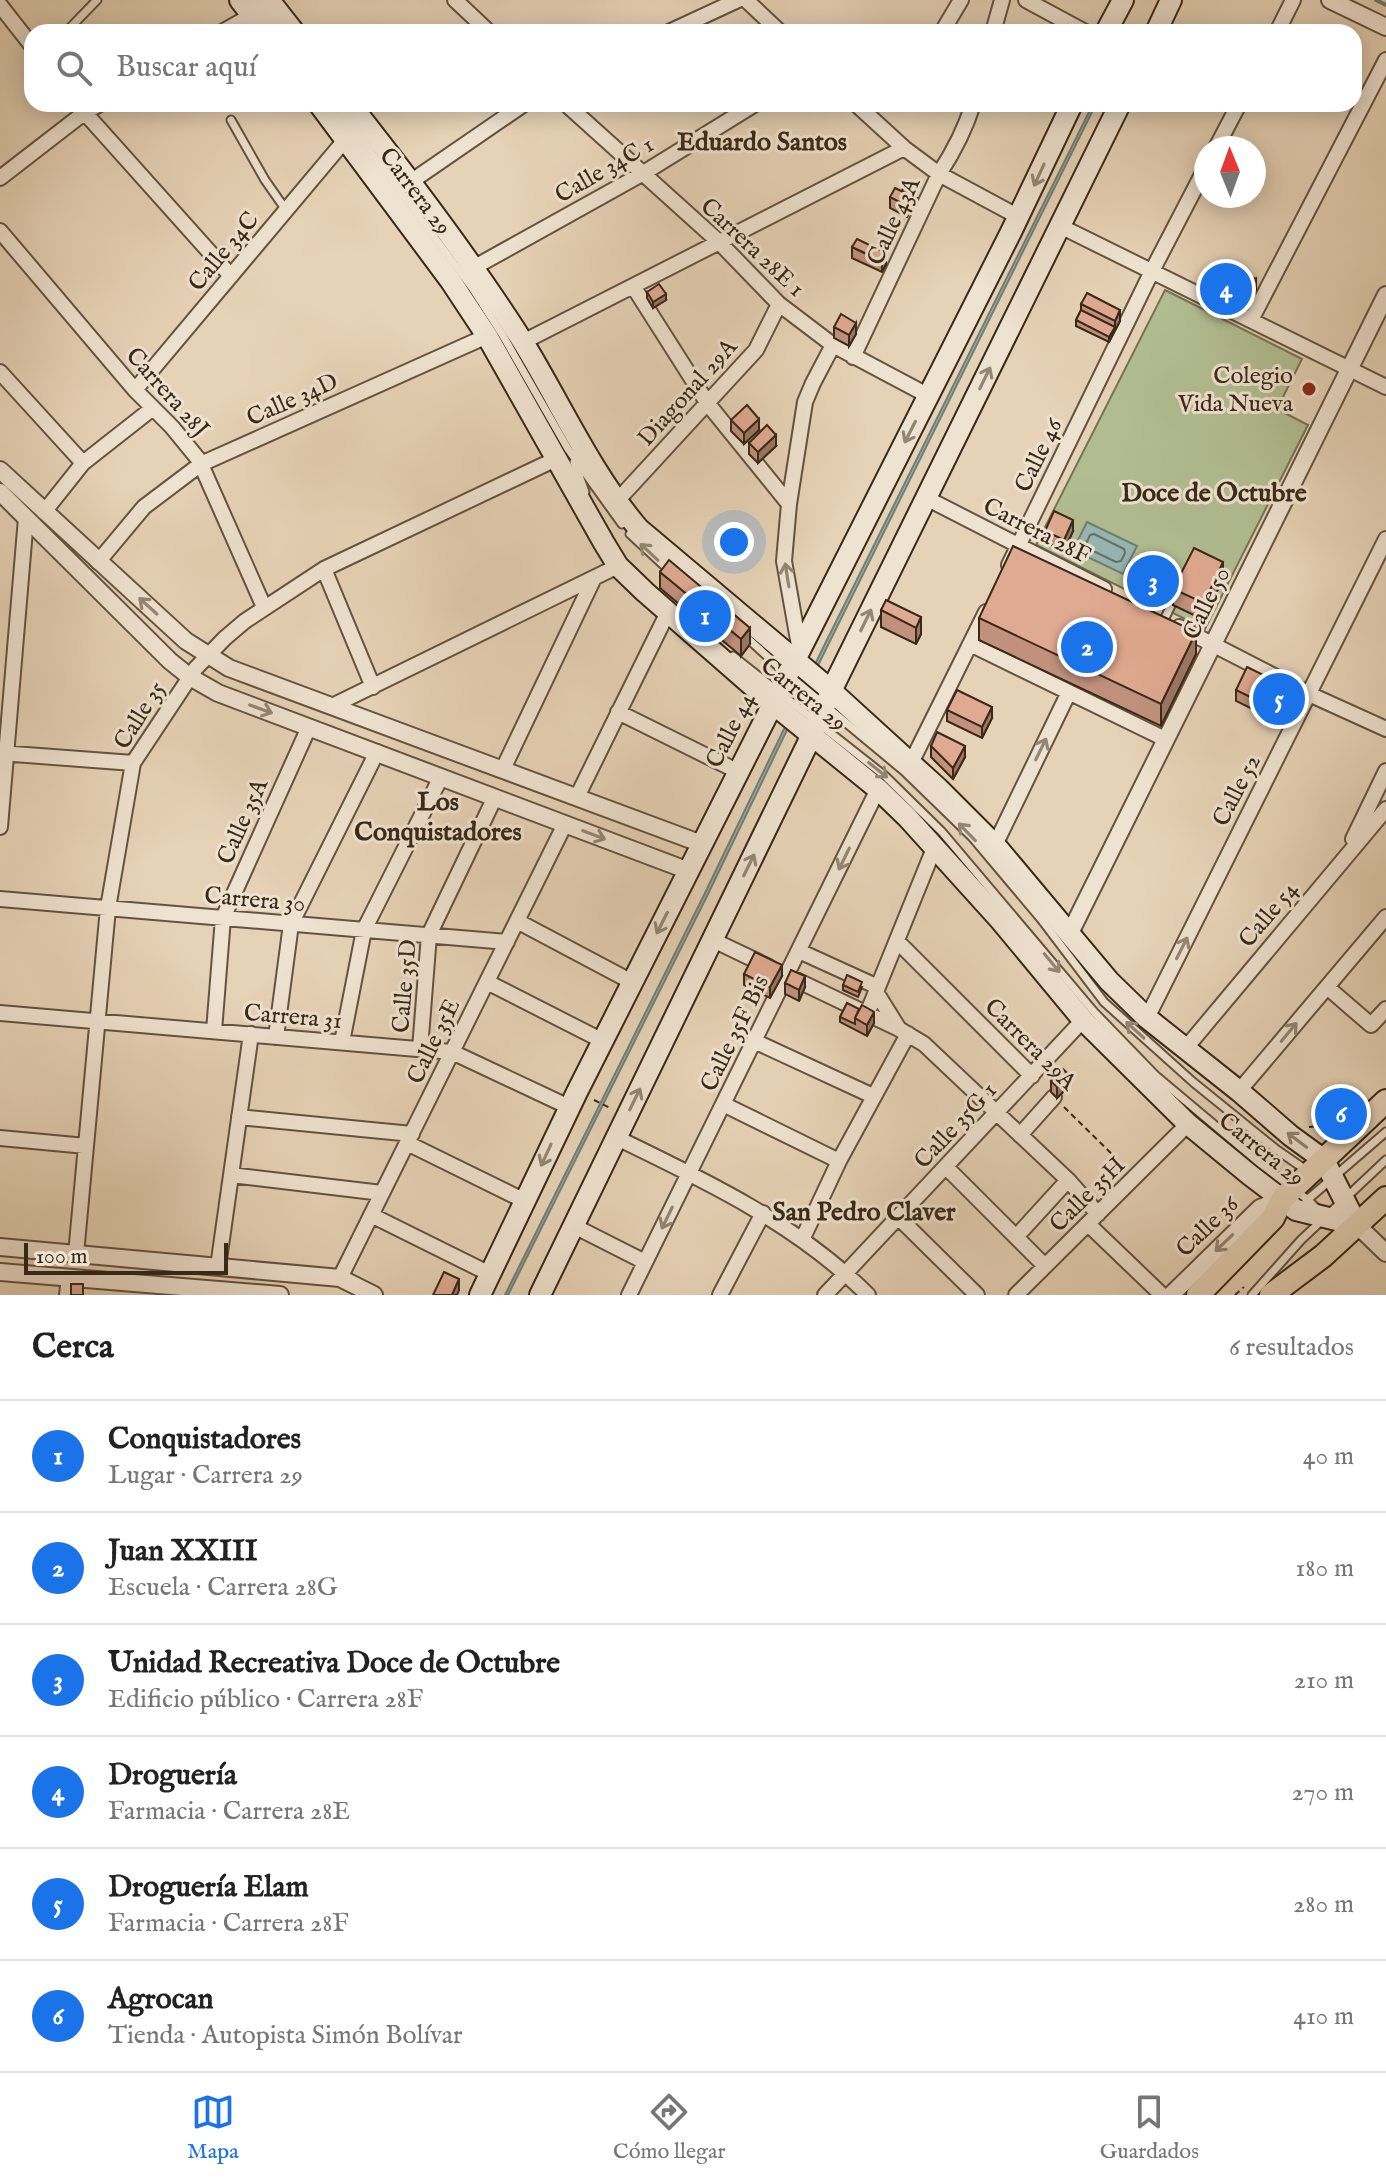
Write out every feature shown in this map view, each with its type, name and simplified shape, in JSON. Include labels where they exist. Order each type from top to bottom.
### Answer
[{"type":"highway","points":[[1198,1295],[1273,1218],[1304,1191],[1386,1101]]},
{"type":"highway","points":[[1259,1294],[1323,1256],[1386,1198]]},
{"type":"main road","points":[[269,0],[288,24]]},
{"type":"main road","points":[[1110,24],[1123,0]]},
{"type":"main road","points":[[1160,24],[1171,0]]},
{"type":"main road","points":[[249,5],[260,24]]},
{"type":"main road","name":"Carrera 29","points":[[325,112],[450,280],[487,336],[562,454],[618,566],[668,612],[787,680],[819,711],[911,763],[995,845],[1109,981],[1147,1018],[1291,1136],[1304,1191],[1324,1217],[1357,1225]]},
{"type":"main road","name":"Carrera 29","points":[[356,112],[473,268],[523,342],[616,502],[639,529],[819,711],[878,789],[935,846],[1083,1020],[1188,1124],[1304,1191],[1344,1198],[1357,1225]]},
{"type":"main road","name":"Calle 44","points":[[480,1295],[569,1107],[737,771],[787,680],[1019,217],[1068,112]]},
{"type":"main road","points":[[540,1295],[713,940],[819,711],[1116,112]]},
{"type":"street","points":[[455,0],[480,24]]},
{"type":"street","points":[[686,24],[738,0]]},
{"type":"street","points":[[746,0],[772,24]]},
{"type":"street","points":[[947,24],[961,0]]},
{"type":"street","points":[[995,24],[1002,0]]},
{"type":"street","points":[[1026,0],[1070,24]]},
{"type":"street","points":[[1281,24],[1293,0]]},
{"type":"street","points":[[1330,0],[1386,27]]},
{"type":"street","points":[[0,5],[24,36]]},
{"type":"street","points":[[230,24],[249,5]]},
{"type":"street","points":[[1362,106],[1386,60]]},
{"type":"street","points":[[0,178],[76,112]]},
{"type":"street","points":[[85,112],[231,276]]},
{"type":"street","points":[[409,183],[512,112]]},
{"type":"street","name":"Carrera 28E 1","points":[[575,112],[719,242],[779,304],[833,345],[929,396]]},
{"type":"street","name":"Calle 34C 1","points":[[473,268],[642,174],[742,112]]},
{"type":"street","points":[[865,112],[904,148],[939,174],[1019,217]]},
{"type":"street","name":"Calle 43A","points":[[853,357],[971,112]]},
{"type":"street","points":[[1222,136],[1235,112]]},
{"type":"street","points":[[1251,320],[1359,112]]},
{"type":"street","name":"Calle 34C","points":[[135,390],[345,140]]},
{"type":"street","points":[[523,342],[904,148]]},
{"type":"street","name":"Calle 46","points":[[1004,574],[1194,190]]},
{"type":"street","points":[[1060,226],[1386,387]]},
{"type":"street","name":"Carrera 28J","points":[[0,231],[201,464],[264,607]]},
{"type":"street","points":[[633,286],[708,404],[789,504]]},
{"type":"street","name":"Calle 50","points":[[1070,933],[1386,295]]},
{"type":"street","name":"Diagonal 29A","points":[[616,502],[756,350],[779,304]]},
{"type":"street","name":"Calle 34D","points":[[98,562],[137,514],[201,464],[487,336]]},
{"type":"street","points":[[787,680],[784,561],[789,504],[805,402],[833,345]]},
{"type":"street","points":[[0,372],[83,463]]},
{"type":"street","points":[[44,512],[83,463],[153,408]]},
{"type":"street","name":"Calle 35","points":[[76,1254],[108,908],[133,763],[208,655],[264,607],[324,569],[562,454]]},
{"type":"street","points":[[0,470],[186,641],[229,668],[702,844]]},
{"type":"street","points":[[0,492],[170,661],[218,693],[689,871]]},
{"type":"street","name":"Carrera 28F","points":[[926,498],[1111,593]]},
{"type":"street","points":[[0,827],[3,754],[26,518]]},
{"type":"street","name":"Calle 52","points":[[1147,1018],[1386,539]]},
{"type":"street","points":[[332,706],[618,566]]},
{"type":"street","points":[[324,569],[373,687]]},
{"type":"street","points":[[503,769],[594,578]]},
{"type":"street","points":[[911,763],[991,602]]},
{"type":"street","points":[[577,797],[668,612]]},
{"type":"street","points":[[1157,616],[1309,694],[1386,729]]},
{"type":"street","points":[[0,630],[16,632]]},
{"type":"street","points":[[170,661],[181,663],[189,657],[191,651],[186,641]]},
{"type":"street","points":[[970,644],[1165,739]]},
{"type":"street","points":[[218,693],[212,684],[214,674],[229,668]]},
{"type":"street","points":[[995,845],[1069,692]]},
{"type":"street","points":[[618,712],[737,771]]},
{"type":"street","name":"Calle 35A","points":[[214,1031],[223,918],[309,727]]},
{"type":"street","points":[[276,1037],[291,924],[377,752]]},
{"type":"street","points":[[3,754],[133,763]]},
{"type":"street","points":[[1345,856],[1386,771]]},
{"type":"street","points":[[342,1042],[364,930],[441,777]]},
{"type":"street","name":"Calle 35F Bis","points":[[629,1295],[878,789]]},
{"type":"street","name":"Calle 35D","points":[[420,1049],[429,935],[495,797]]},
{"type":"street","name":"Calle 54","points":[[1185,1049],[1386,809]]},
{"type":"street","name":"Calle 35E","points":[[340,1278],[565,824]]},
{"type":"street","points":[[660,860],[673,850],[672,833]]},
{"type":"street","points":[[867,1014],[935,846]]},
{"type":"street","name":"Carrera 30","points":[[0,899],[507,942]]},
{"type":"street","points":[[1239,1091],[1386,917]]},
{"type":"street","points":[[517,921],[632,982]]},
{"type":"street","points":[[713,940],[924,1044],[1068,1180],[1093,1219],[1162,1295]]},
{"type":"street","name":"Carrera 29A","points":[[897,941],[1032,1076]]},
{"type":"street","points":[[799,951],[877,990],[903,1031]]},
{"type":"street","points":[[487,982],[603,1041]]},
{"type":"street","points":[[1327,987],[1371,1025],[1386,1009]]},
{"type":"street","name":"Carrera 31","points":[[0,1013],[452,1052],[569,1107]]},
{"type":"street","name":"Calle 35G 1","points":[[825,1295],[1083,1020]]},
{"type":"street","points":[[802,1240],[903,1031]]},
{"type":"street","points":[[218,1267],[251,1034]]},
{"type":"street","points":[[754,1041],[873,1096]]},
{"type":"street","points":[[1020,1135],[1054,1097]]},
{"type":"street","points":[[723,1104],[839,1161]]},
{"type":"street","points":[[239,1117],[409,1138],[525,1201]]},
{"type":"street","name":"Calle 35H","points":[[1016,1295],[1188,1124]]},
{"type":"street","points":[[0,1138],[86,1146]]},
{"type":"street","points":[[617,1138],[763,1213],[846,1273],[868,1295]]},
{"type":"street","points":[[946,1167],[1045,1266]]},
{"type":"street","points":[[231,1175],[382,1193]]},
{"type":"street","points":[[1016,1237],[1068,1180]]},
{"type":"street","name":"Calle 36","points":[[1171,1295],[1260,1208],[1304,1191]]},
{"type":"street","points":[[720,1295],[763,1213]]},
{"type":"street","points":[[371,1215],[490,1274]]},
{"type":"street","points":[[898,1217],[977,1295]]},
{"type":"street","name":"Carrera 29","points":[[1357,1225],[1386,1253]]},
{"type":"street","points":[[574,1226],[645,1262]]},
{"type":"street","points":[[0,1247],[340,1278],[374,1295]]},
{"type":"street","points":[[1290,1295],[1323,1256]]},
{"type":"street","points":[[0,1272],[280,1295]]},
{"type":"street","points":[[67,1295],[69,1277]]},
{"type":"lane","points":[[74,24],[97,0]]},
{"type":"lane","points":[[249,5],[270,24]]},
{"type":"lane","points":[[341,112],[473,289],[502,334],[562,454],[629,566],[701,628]]},
{"type":"lane","points":[[231,120],[286,210]]},
{"type":"lane","points":[[562,454],[632,536],[680,581]]},
{"type":"lane","points":[[1157,616],[1180,585]]},
{"type":"lane","points":[[742,633],[787,680]]},
{"type":"lane","points":[[723,647],[787,680]]},
{"type":"lane","points":[[819,711],[904,771],[972,837],[1041,919],[1104,1002],[1193,1082],[1277,1150],[1304,1191]]},
{"type":"lane","points":[[819,711],[942,832],[1094,1012],[1156,1076],[1261,1164],[1304,1191]]},
{"type":"lane","points":[[1304,1191],[1386,1132]]},
{"type":"lane","points":[[1259,1294],[1324,1217],[1386,1160]]},
{"type":"path","name":"Carrera 29A","points":[[1054,1097],[1135,1178]]},
{"type":"path","points":[[594,1101],[606,1107]]},
{"type":"green space","points":[[1165,290],[1302,359],[1277,409],[1308,425],[1205,629],[1036,545]]},
{"type":"water","points":[[1089,112],[1092,112],[708,894],[508,1295],[505,1295],[705,893]]},
{"type":"water","points":[[1087,522],[1137,546],[1123,574],[1073,550]]},
{"type":"building","points":[[904,186],[917,193],[913,200],[912,196],[902,191]]},
{"type":"building","points":[[895,188],[912,196],[907,206],[890,197]]},
{"type":"building","points":[[857,239],[886,253],[882,261],[852,247]]},
{"type":"building","points":[[1219,261],[1256,279],[1251,288],[1245,290],[1212,274]]},
{"type":"building","points":[[659,284],[666,294],[653,302],[647,292]]},
{"type":"building","points":[[1087,293],[1120,310],[1115,321],[1081,304]]},
{"type":"building","points":[[1081,310],[1115,327],[1109,337],[1076,320]]},
{"type":"building","points":[[841,314],[856,323],[849,335],[834,327]]},
{"type":"building","points":[[747,405],[759,419],[744,433],[731,420]]},
{"type":"building","points":[[767,425],[776,435],[758,452],[749,443]]},
{"type":"building","points":[[1054,511],[1073,520],[1064,540],[1045,531]]},
{"type":"building","points":[[1013,546],[1196,632],[1161,704],[979,618]]},
{"type":"building","points":[[1194,548],[1223,562],[1204,603],[1173,589]]},
{"type":"building","points":[[669,560],[750,628],[741,639],[660,572]]},
{"type":"building","points":[[1149,566],[1174,577],[1165,595],[1141,583]]},
{"type":"building","points":[[886,600],[921,617],[916,628],[881,610]]},
{"type":"building","points":[[1247,667],[1296,691],[1285,714],[1236,690]]},
{"type":"building","points":[[957,690],[992,707],[982,727],[947,710]]},
{"type":"building","points":[[937,732],[965,746],[953,768],[931,746]]},
{"type":"building","points":[[755,952],[782,965],[770,987],[744,974]]},
{"type":"building","points":[[791,970],[805,976],[799,990],[785,983]]},
{"type":"building","points":[[847,975],[862,982],[858,992],[843,985]]},
{"type":"building","points":[[847,1003],[859,1009],[855,1024],[840,1017]]},
{"type":"building","points":[[862,1005],[874,1012],[867,1025],[855,1018]]},
{"type":"building","points":[[1063,1069],[1069,1075],[1057,1087],[1051,1081]]},
{"type":"building","points":[[444,1272],[459,1279],[452,1295],[433,1295]]},
{"type":"building","points":[[71,1284],[83,1284],[83,1295],[71,1295]]},
{"type":"waterway","points":[[1376,0],[1386,5]]},
{"type":"place","name":"Droguería","points":[[1226,289]]},
{"type":"place","name":"Colegio Vida Nueva","points":[[1309,389]]},
{"type":"place","name":"Unidad Recreativa Doce de Octubre","points":[[1153,581]]},
{"type":"place","name":"Conquistadores","points":[[705,616]]},
{"type":"place","name":"Juan XXIII","points":[[1087,647]]},
{"type":"place","name":"Droguería Elam","points":[[1279,699]]},
{"type":"place","name":"Agrocan","points":[[1341,1114]]},
{"type":"district","name":"Eduardo Santos","points":[[762,141]]},
{"type":"district","name":"Doce de Octubre","points":[[1214,492]]},
{"type":"district","name":"Los Conquistadores","points":[[438,816]]},
{"type":"district","name":"San Pedro Claver","points":[[864,1211]]}]
